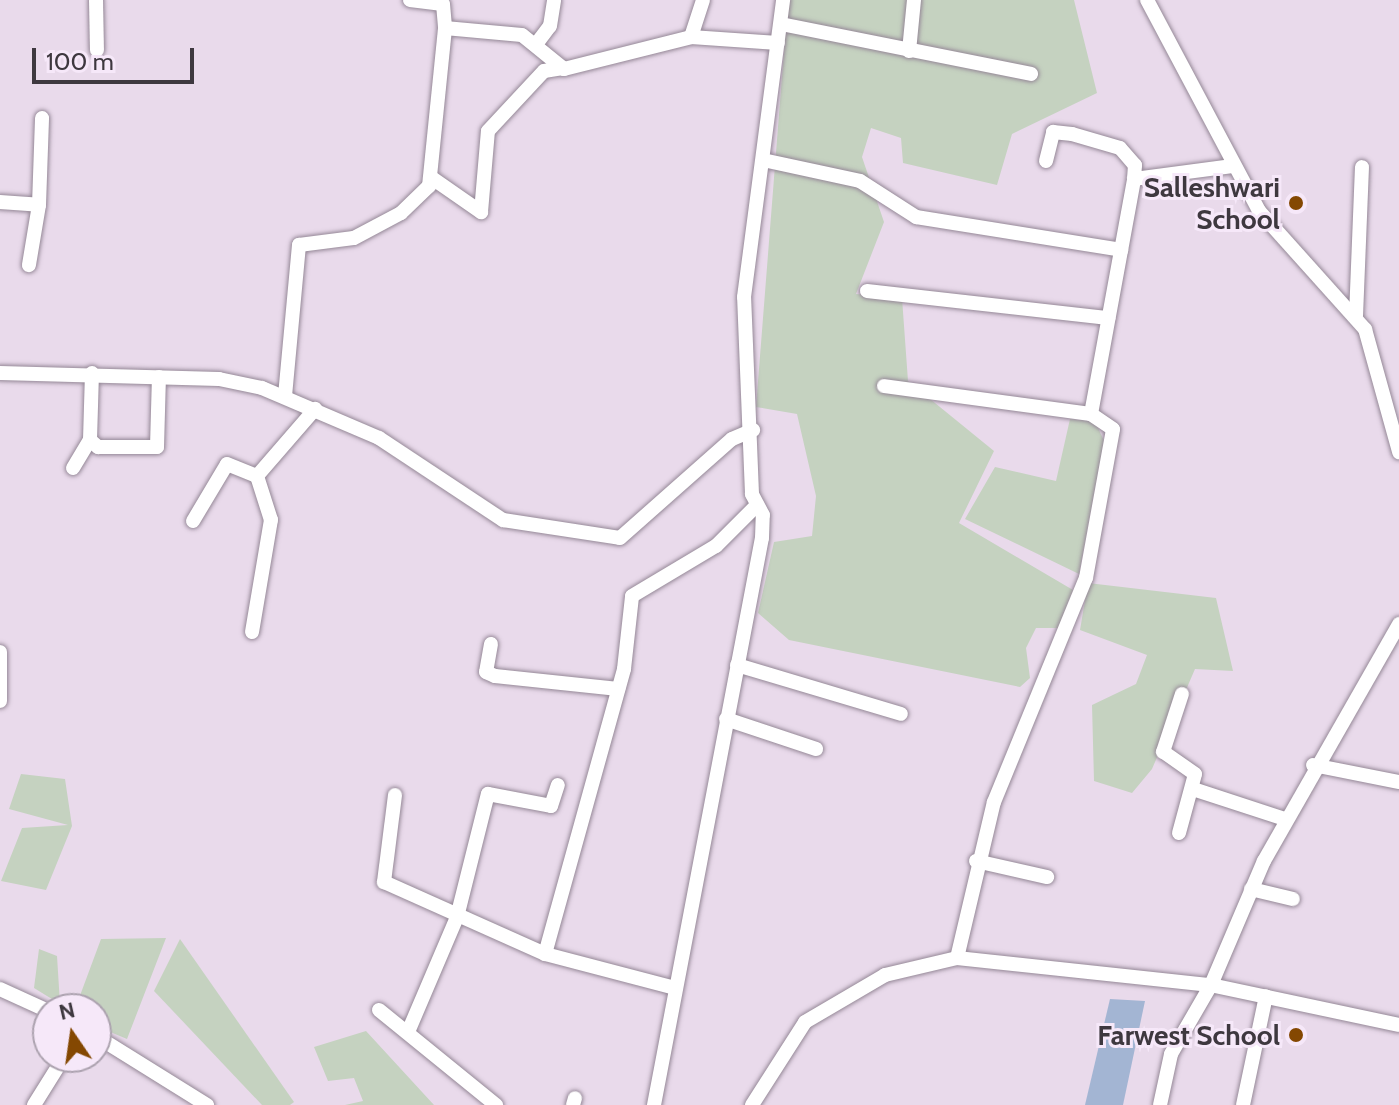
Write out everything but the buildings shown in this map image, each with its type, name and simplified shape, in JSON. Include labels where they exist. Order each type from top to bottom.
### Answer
[{"type":"street","points":[[96,0],[97,50]]},
{"type":"street","points":[[285,396],[299,245],[354,238],[401,213],[432,178],[445,28],[443,4],[410,0]]},
{"type":"street","points":[[537,43],[550,26],[554,0]]},
{"type":"street","points":[[691,37],[703,0]]},
{"type":"street","points":[[654,1105],[762,538],[757,505],[744,297],[783,0]]},
{"type":"street","points":[[909,51],[914,0]]},
{"type":"street","points":[[1147,0],[1233,166],[1283,245],[1356,316]]},
{"type":"street","points":[[781,24],[1031,74]]},
{"type":"street","points":[[445,28],[537,43],[563,68]]},
{"type":"street","points":[[432,178],[481,212],[488,131],[544,71],[691,37],[778,43]]},
{"type":"street","points":[[29,265],[39,205],[42,118]]},
{"type":"street","points":[[1046,161],[1053,132],[1072,134],[1120,148],[1135,165],[1091,414]]},
{"type":"street","points":[[763,160],[860,181],[916,217],[1121,250]]},
{"type":"street","points":[[1134,179],[1233,166]]},
{"type":"street","points":[[1362,167],[1356,316],[1399,452]]},
{"type":"street","points":[[0,202],[39,205]]},
{"type":"street","points":[[867,291],[1108,318]]},
{"type":"street","points":[[0,373],[92,373],[219,379],[285,396],[410,454],[503,520],[620,538],[732,439],[753,430]]},
{"type":"street","points":[[73,468],[90,440],[92,373]]},
{"type":"street","points":[[90,440],[98,447],[157,447],[159,377]]},
{"type":"street","points":[[884,386],[1091,414],[1113,429],[1086,578],[976,861],[957,958]]},
{"type":"street","points":[[257,476],[315,409]]},
{"type":"street","points":[[193,521],[227,464],[257,476]]},
{"type":"street","points":[[252,632],[271,520],[257,476]]},
{"type":"street","points":[[545,954],[618,689],[632,596],[716,546],[757,505]]},
{"type":"street","points":[[1160,1105],[1171,1054],[1211,985],[1251,889],[1285,819],[1313,765],[1399,624]]},
{"type":"street","points":[[491,644],[486,672],[495,676],[618,689]]},
{"type":"street","points":[[0,652],[0,701]]},
{"type":"street","points":[[737,665],[901,714]]},
{"type":"street","points":[[1179,833],[1193,789],[1193,771],[1164,759],[1182,694]]},
{"type":"street","points":[[726,719],[816,749]]},
{"type":"street","points":[[1313,765],[1399,782]]},
{"type":"street","points":[[408,1032],[457,917],[488,794],[551,806],[558,785]]},
{"type":"street","points":[[1193,789],[1285,819]]},
{"type":"street","points":[[395,795],[384,882],[545,954],[675,988]]},
{"type":"street","points":[[976,861],[1047,877]]},
{"type":"street","points":[[1251,889],[1293,899]]},
{"type":"street","points":[[752,1105],[805,1022],[885,975],[957,958],[1211,985],[1399,1025]]},
{"type":"street","points":[[0,989],[32,1004]]},
{"type":"street","points":[[1243,1105],[1266,996]]},
{"type":"street","points":[[379,1010],[496,1105]]},
{"type":"street","points":[[112,1046],[207,1105]]},
{"type":"street","points":[[34,1105],[54,1073]]},
{"type":"green space","points":[[788,0],[1074,0],[1097,93],[1012,134],[997,185],[903,163],[901,138],[871,128],[862,157],[884,222],[856,294],[902,298],[908,381],[994,451],[959,523],[1073,590],[1058,628],[1036,628],[1026,648],[1030,678],[1020,687],[789,640],[758,613],[774,542],[812,536],[816,496],[797,414],[756,407]]},
{"type":"green space","points":[[1070,419],[1095,421],[1104,441],[1079,574],[965,519],[995,467],[1056,481]]},
{"type":"green space","points":[[1088,583],[1216,598],[1233,671],[1195,669],[1152,769],[1132,793],[1094,781],[1092,705],[1136,684],[1147,655],[1080,630]]},
{"type":"green space","points":[[21,774],[65,779],[72,826],[46,890],[1,881],[22,828],[68,825],[9,809]]},
{"type":"green space","points":[[166,938],[127,1039],[112,1033],[112,993],[81,993],[101,939]]},
{"type":"green space","points":[[180,939],[294,1102],[290,1105],[262,1105],[154,991]]},
{"type":"green space","points":[[39,949],[57,956],[59,993],[42,993],[34,988]]},
{"type":"green space","points":[[366,1031],[434,1105],[345,1105],[363,1101],[354,1078],[328,1081],[314,1047]]},
{"type":"water","points":[[1110,999],[1145,1001],[1123,1105],[1085,1105]]},
{"type":"place","name":"Salleshwari School","points":[[1296,203]]},
{"type":"place","name":"Farwest School","points":[[1296,1035]]}]
